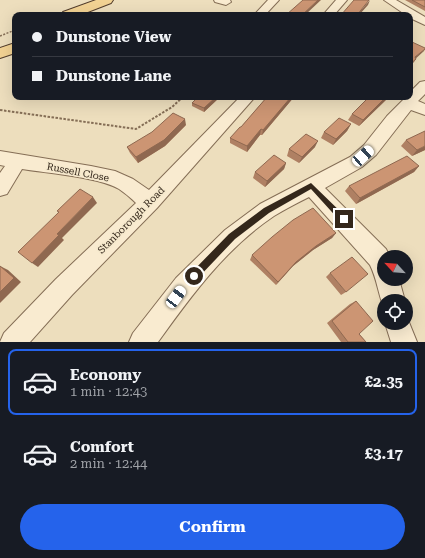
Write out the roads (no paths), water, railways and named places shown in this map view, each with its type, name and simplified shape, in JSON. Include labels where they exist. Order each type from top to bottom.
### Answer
[{"type":"main road","points":[[76,12],[107,0]]},
{"type":"main road","points":[[93,12],[119,0]]},
{"type":"main road","points":[[0,40],[12,35]]},
{"type":"main road","points":[[0,40],[12,41]]},
{"type":"main road","points":[[0,53],[12,49]]},
{"type":"street","points":[[262,12],[274,0]]},
{"type":"street","points":[[331,12],[342,0]]},
{"type":"street","points":[[388,0],[408,12]]},
{"type":"street","points":[[413,15],[425,22]]},
{"type":"street","points":[[142,342],[184,286],[232,237],[267,210],[356,162],[417,106],[425,85]]},
{"type":"street","name":"Stanborough Road","points":[[13,342],[64,287],[150,202],[245,100]]},
{"type":"street","name":"Russell Close","points":[[0,158],[91,173],[115,179],[126,184],[150,202]]},
{"type":"street","points":[[0,188],[18,161]]},
{"type":"street","points":[[311,186],[377,256]]},
{"type":"street","points":[[400,330],[404,342]]}]
